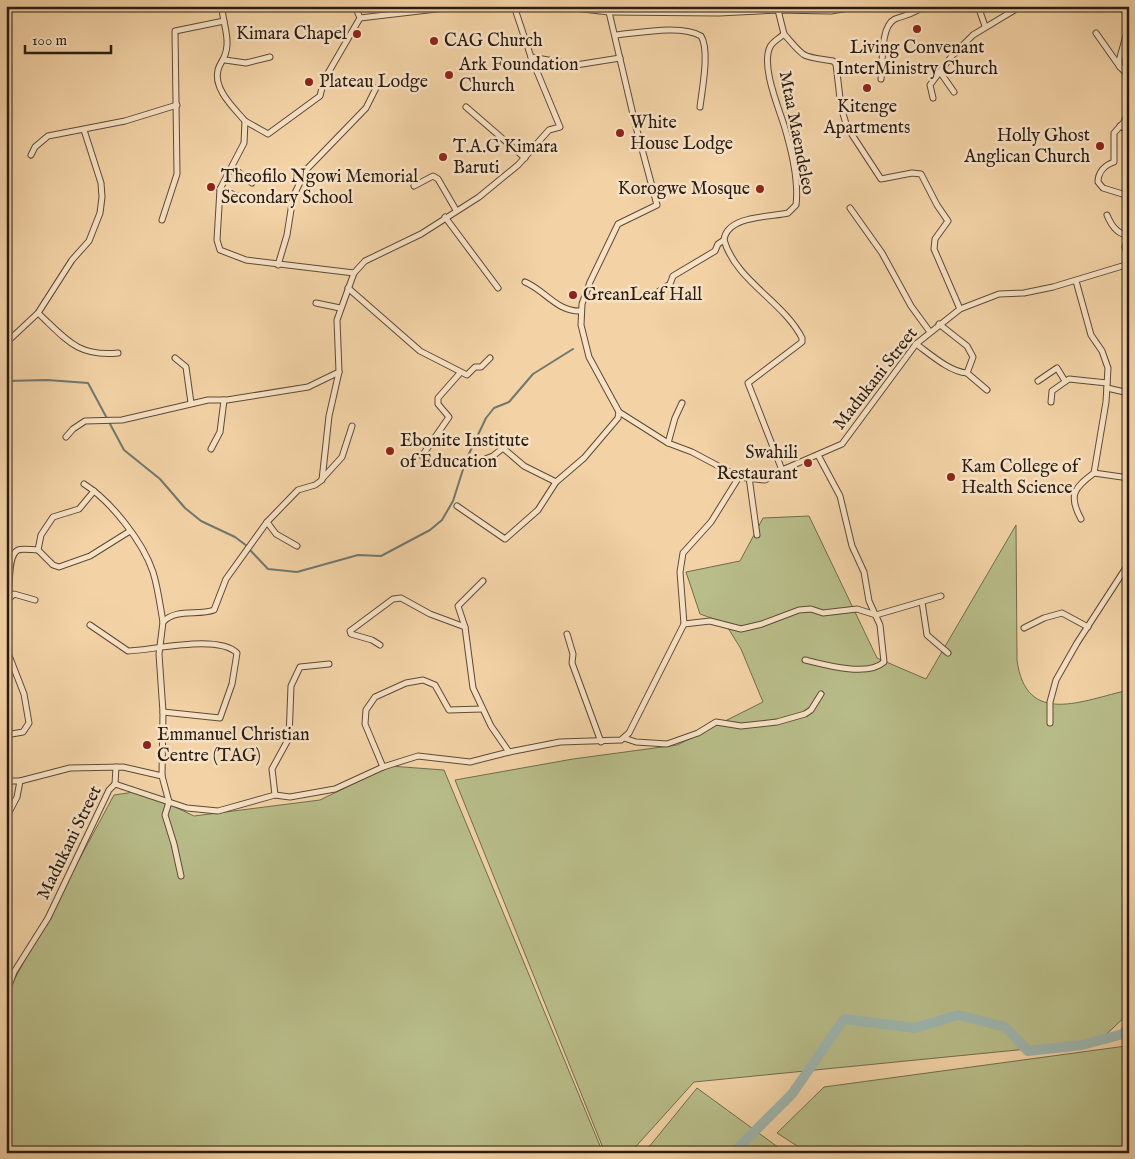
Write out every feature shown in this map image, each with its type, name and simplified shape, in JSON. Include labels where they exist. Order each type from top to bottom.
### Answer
[{"type":"street","points":[[222,6],[227,43],[224,60],[218,68],[217,78],[231,105],[246,120],[268,134],[320,96],[324,80],[360,18]]},
{"type":"street","points":[[355,6],[360,18]]},
{"type":"street","points":[[360,18],[462,6]]},
{"type":"street","points":[[476,6],[482,6]]},
{"type":"street","points":[[322,480],[330,416],[340,372],[337,320],[354,273],[365,261],[420,234],[484,193],[525,158],[549,130],[560,127],[531,57],[514,6]]},
{"type":"street","points":[[556,6],[609,12],[719,13],[778,10],[831,11],[861,6]]},
{"type":"street","points":[[881,79],[885,29],[892,21],[910,15],[924,6]]},
{"type":"street","points":[[978,6],[985,26]]},
{"type":"street","points":[[933,98],[930,85],[973,35],[1021,6]]},
{"type":"street","points":[[778,10],[784,34],[799,53],[806,57],[833,61],[836,64],[838,90],[847,126],[881,179],[912,173],[920,174],[937,205],[948,220],[935,239],[934,249],[960,309]]},
{"type":"street","points":[[609,12],[616,35],[635,124],[657,205],[618,224],[587,288],[581,311],[581,325],[589,357],[619,412],[668,443],[692,452],[739,477],[711,522],[683,553],[680,572],[684,624],[629,733],[624,738],[636,742],[666,744],[698,733],[716,722],[741,726],[777,722],[805,714],[811,710],[821,694]]},
{"type":"street","points":[[162,220],[177,174],[175,32],[224,21]]},
{"type":"street","points":[[1120,67],[1119,61],[1129,26]]},
{"type":"street","points":[[616,35],[688,31],[701,36],[704,44],[705,62],[700,107]]},
{"type":"street","points":[[1096,33],[1120,67],[1129,76]]},
{"type":"street","name":"Mtaa Maendeleo","points":[[724,240],[729,230],[745,220],[762,215],[784,214],[796,207],[792,166],[784,126],[774,99],[769,68],[768,53],[770,45],[784,34]]},
{"type":"street","points":[[224,60],[246,63],[270,57]]},
{"type":"street","points":[[531,57],[576,65],[620,58]]},
{"type":"street","points":[[940,72],[954,92]]},
{"type":"street","points":[[278,265],[287,235],[293,197],[302,176],[366,108],[376,88]]},
{"type":"street","points":[[31,155],[41,140],[48,136],[84,130],[177,105]]},
{"type":"street","points":[[466,108],[525,158]]},
{"type":"street","points":[[1129,111],[1112,138],[1114,162],[1103,169],[1099,174],[1098,182],[1103,188],[1129,196]]},
{"type":"street","points":[[246,120],[244,143],[220,189],[217,240],[220,250],[246,260],[354,273]]},
{"type":"street","points":[[1120,126],[1129,130]]},
{"type":"street","points":[[6,343],[38,313],[72,260],[89,241],[100,213],[102,196],[100,183],[84,130]]},
{"type":"street","points":[[232,167],[252,183]]},
{"type":"street","points":[[414,186],[433,176],[438,179],[456,210]]},
{"type":"street","points":[[220,189],[247,200]]},
{"type":"street","points":[[850,208],[882,253],[911,306],[930,332]]},
{"type":"street","points":[[1107,215],[1114,228],[1123,234],[1129,235],[1125,246],[1129,264]]},
{"type":"street","points":[[445,217],[498,288]]},
{"type":"street","points":[[655,294],[670,284],[674,276],[715,251],[718,244],[724,240],[728,250],[748,278],[787,315],[802,338],[802,342],[748,383],[782,470]]},
{"type":"street","name":"Madukani Street","points":[[739,477],[765,480],[782,470],[837,447],[846,441],[916,344],[960,309],[999,294],[1024,293],[1076,281],[1129,264]]},
{"type":"street","points":[[1076,281],[1091,335],[1102,351],[1108,368],[1094,473],[1074,492],[1074,504],[1081,519]]},
{"type":"street","points":[[525,282],[545,294],[563,310],[581,311]]},
{"type":"street","points":[[348,288],[420,351],[451,365],[460,373],[468,375],[475,366],[481,367],[490,358]]},
{"type":"street","points":[[316,303],[340,308]]},
{"type":"street","points":[[38,313],[62,336],[83,351],[118,352]]},
{"type":"street","points":[[939,324],[972,352],[973,356],[967,373]]},
{"type":"street","points":[[916,344],[962,373],[967,373],[987,390]]},
{"type":"street","points":[[174,358],[186,367],[192,403]]},
{"type":"street","points":[[1038,380],[1057,368],[1065,381]]},
{"type":"street","points":[[66,437],[73,429],[85,422],[122,420],[192,403],[224,400],[308,386],[340,372]]},
{"type":"street","points":[[422,456],[449,417],[438,404],[438,398],[460,373]]},
{"type":"street","points":[[1051,402],[1052,391],[1065,381],[1107,386],[1129,393]]},
{"type":"street","points":[[210,450],[220,432],[224,400]]},
{"type":"street","points":[[668,443],[675,418],[682,403]]},
{"type":"street","points":[[457,506],[505,539],[538,510],[556,482],[584,458],[618,418],[619,412]]},
{"type":"street","points":[[163,622],[166,618],[182,613],[214,610],[226,579],[267,522],[298,490],[315,485],[322,480],[342,457],[352,426]]},
{"type":"street","points":[[471,464],[493,456],[503,448],[524,466],[556,482]]},
{"type":"street","points":[[805,660],[854,669],[870,669],[880,666],[884,662],[883,639],[876,614],[869,601],[864,572],[852,546],[840,496],[818,455]]},
{"type":"street","points":[[1094,473],[1129,478]]},
{"type":"street","points":[[749,477],[757,535]]},
{"type":"street","points":[[84,484],[94,491],[130,531],[152,570],[163,622],[160,679],[163,712],[162,776],[169,802],[165,815],[181,876]]},
{"type":"street","points":[[38,550],[41,535],[53,517],[79,509],[94,491]]},
{"type":"street","points":[[267,522],[276,534],[297,546]]},
{"type":"street","points":[[35,600],[14,594],[8,588],[12,557],[16,551],[19,549],[38,550],[53,565],[59,568],[90,556],[130,531]]},
{"type":"street","points":[[1050,723],[1050,702],[1056,680],[1129,564]]},
{"type":"street","points":[[483,581],[458,606],[465,627],[470,678],[482,709],[509,752]]},
{"type":"street","points":[[6,601],[14,594]]},
{"type":"street","points":[[684,624],[710,621],[741,629],[762,624],[794,611],[806,609],[820,614],[857,609],[876,614],[941,596]]},
{"type":"street","points":[[380,645],[372,640],[351,634],[350,631],[393,599],[401,598],[430,614],[465,627]]},
{"type":"street","points":[[922,602],[927,635],[948,653]]},
{"type":"street","points":[[1024,628],[1044,618],[1062,613],[1088,627]]},
{"type":"street","points":[[90,625],[128,651],[161,646],[219,644],[234,649],[237,656],[232,684],[220,718],[163,712]]},
{"type":"street","points":[[568,634],[574,654],[572,664],[601,742]]},
{"type":"street","points":[[6,735],[24,732],[29,723],[24,694],[8,652]]},
{"type":"street","points":[[275,796],[272,770],[289,738],[290,695],[294,677],[300,667],[330,664]]},
{"type":"street","points":[[383,767],[365,724],[366,710],[375,697],[406,683],[423,680],[435,685],[449,710],[482,709]]},
{"type":"street","name":"Madukani Street","points":[[6,993],[14,972],[48,918],[109,790],[115,784],[203,811],[218,811],[275,796],[290,797],[335,789],[383,767],[418,756],[470,762],[560,742],[601,742],[624,738]]},
{"type":"street","points":[[6,781],[20,781],[63,769],[116,767],[162,776]]},
{"type":"street","points":[[115,784],[116,767]]},
{"type":"street","points":[[6,818],[16,797],[20,781]]},
{"type":"green space","points":[[809,516],[877,658],[926,679],[1016,525],[1017,660],[1023,681],[1032,695],[1044,702],[1059,704],[1076,703],[1129,690],[1129,1013],[1098,1042],[694,1082],[630,1153],[605,1153],[455,780],[573,759],[677,745],[763,702],[741,649],[725,623],[700,614],[686,572],[740,561],[763,518]]},
{"type":"green space","points":[[390,766],[444,770],[603,1153],[6,1153],[6,995],[114,795],[141,791],[194,816],[320,800]]},
{"type":"green space","points":[[1129,1044],[1129,1153],[808,1153],[777,1133],[824,1087],[1126,1046]]},
{"type":"green space","points":[[697,1088],[786,1153],[644,1153]]},
{"type":"waterway","points":[[250,550],[268,569],[297,572],[358,555],[381,556],[430,530],[442,520],[453,501],[466,460],[486,418],[494,408],[509,402],[533,374],[573,349]]},
{"type":"waterway","points":[[6,381],[47,380],[88,383],[124,450],[160,479],[185,508],[201,521],[235,537],[247,546]]},
{"type":"waterway","points":[[733,1153],[792,1094],[844,1019],[915,1028],[958,1015],[1005,1027],[1028,1051],[1082,1045],[1123,1034],[1129,1026]]},
{"type":"place","name":"Living Convenant InterMinistry Church","points":[[917,29]]},
{"type":"place","name":"Kimara Chapel","points":[[357,34]]},
{"type":"place","name":"CAG Church","points":[[434,41]]},
{"type":"place","name":"Ark Foundation Church","points":[[449,75]]},
{"type":"place","name":"Plateau Lodge","points":[[309,82]]},
{"type":"place","name":"Kitenge Apartments","points":[[867,88]]},
{"type":"place","name":"White House Lodge","points":[[620,133]]},
{"type":"place","name":"Holly Ghost Anglican Church","points":[[1100,146]]},
{"type":"place","name":"T.A.G Kimara Baruti","points":[[443,157]]},
{"type":"place","name":"Theofilo Ngowi Memorial Secondary School","points":[[211,187]]},
{"type":"place","name":"Korogwe Mosque","points":[[760,189]]},
{"type":"place","name":"GreanLeaf Hall","points":[[573,295]]},
{"type":"place","name":"Ebonite Institute of Education","points":[[390,451]]},
{"type":"place","name":"Swahili Restaurant","points":[[808,463]]},
{"type":"place","name":"Kam College of Health Science","points":[[951,477]]},
{"type":"place","name":"Emmanuel Christian Centre (TAG)","points":[[147,745]]}]
